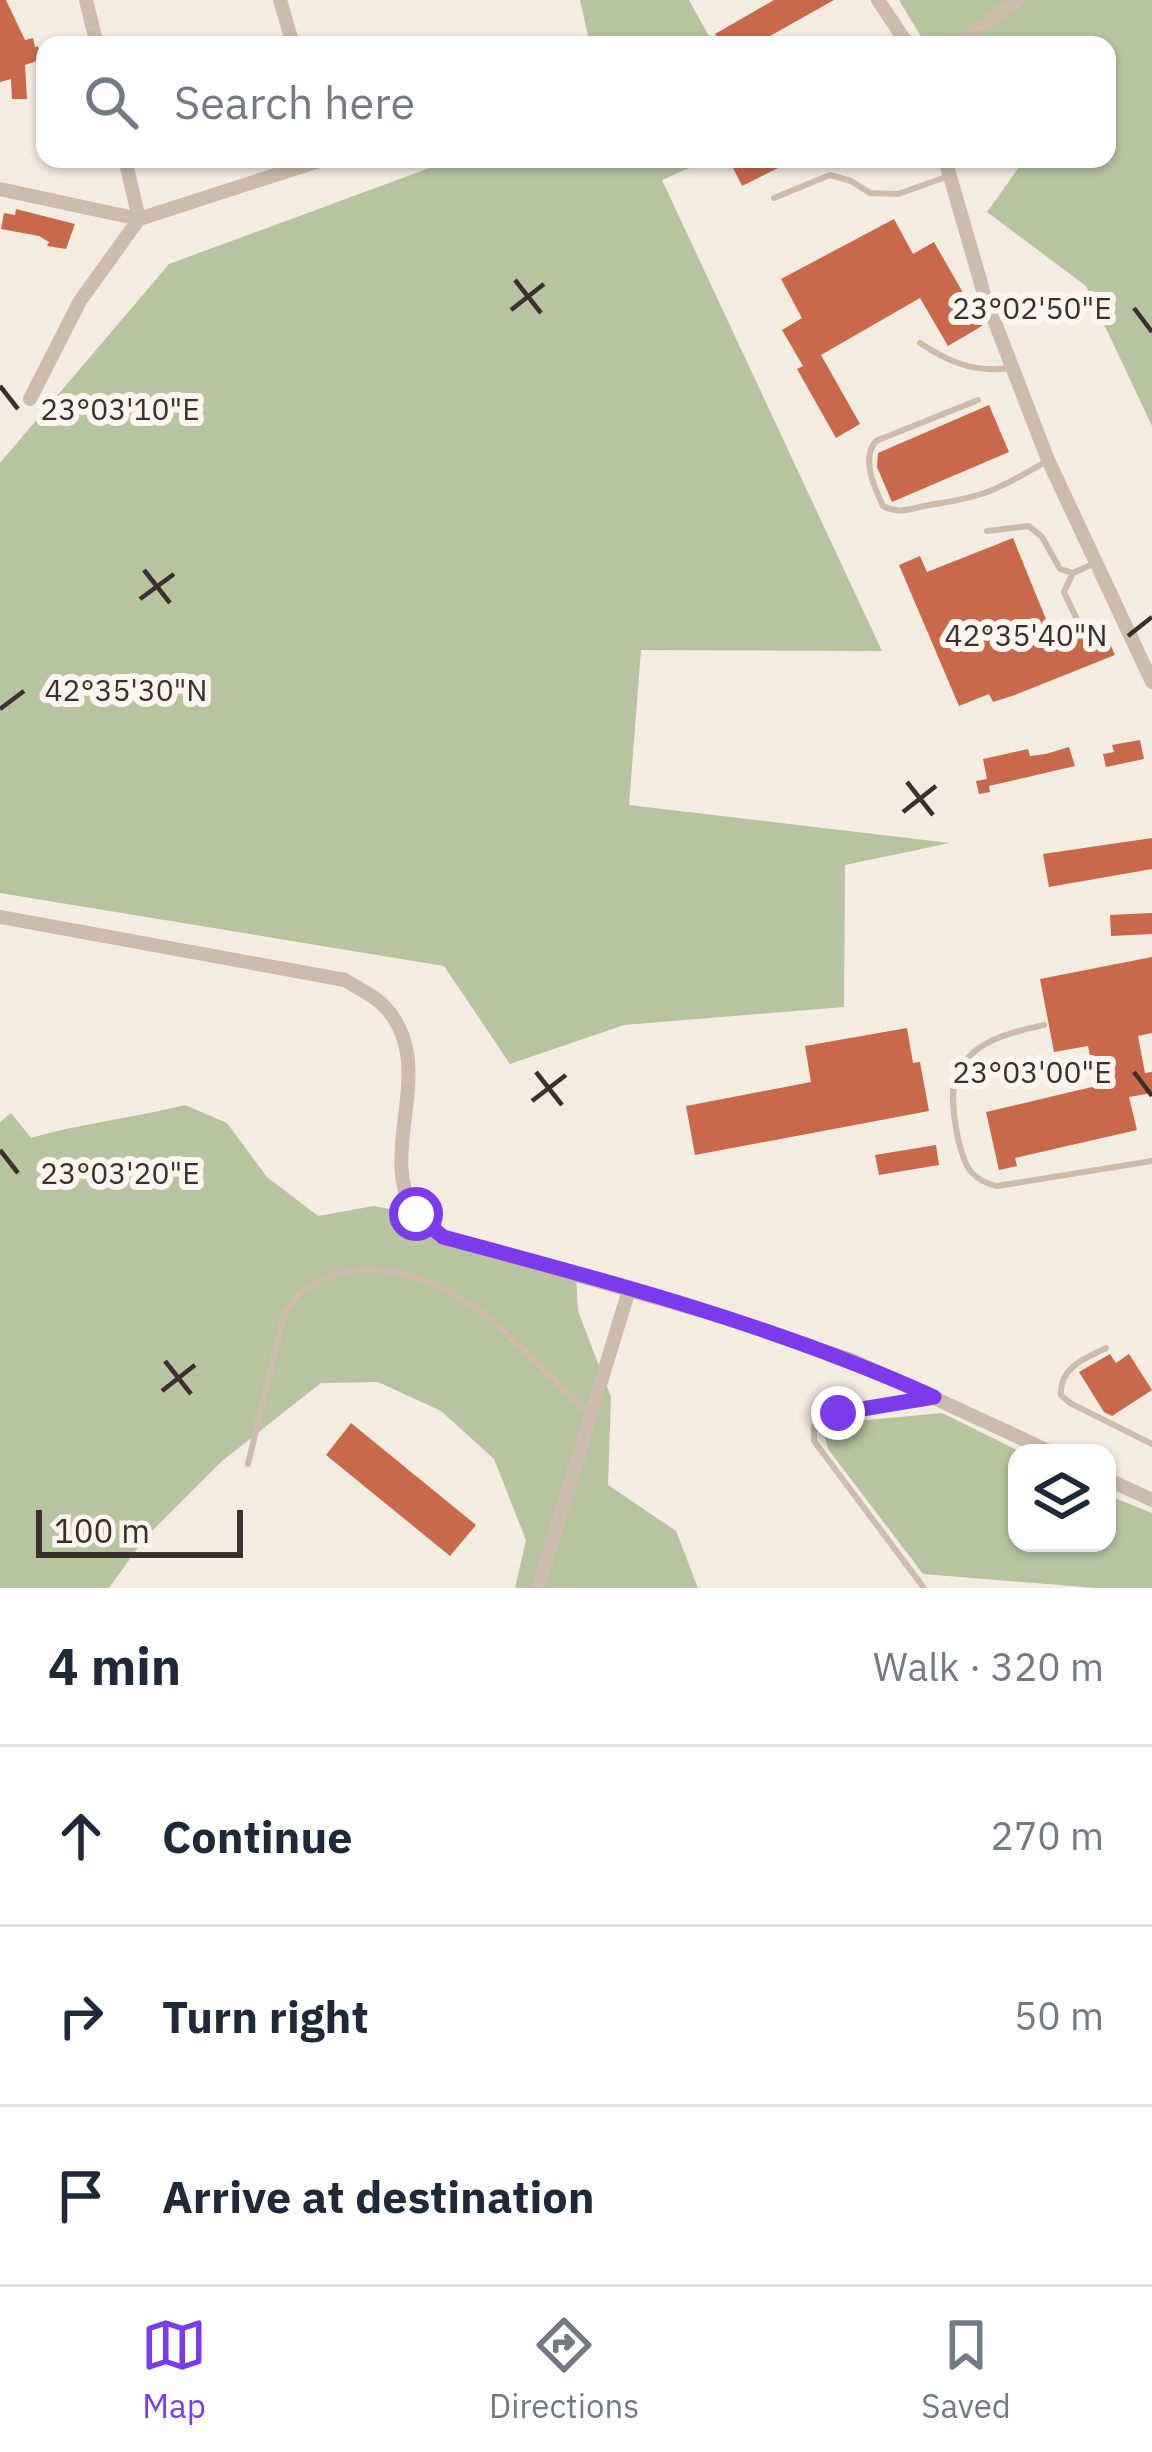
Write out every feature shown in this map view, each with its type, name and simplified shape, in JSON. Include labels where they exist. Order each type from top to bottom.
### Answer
[{"type":"street","points":[[86,0],[95,36]]},
{"type":"street","points":[[280,0],[290,36]]},
{"type":"street","points":[[878,0],[902,36]]},
{"type":"street","points":[[969,36],[1017,0]]},
{"type":"street","points":[[127,168],[140,219]]},
{"type":"street","points":[[0,189],[140,219],[297,168]]},
{"type":"street","points":[[948,168],[984,294],[1048,460],[1152,682]]},
{"type":"street","points":[[30,399],[80,301],[140,219]]},
{"type":"street","points":[[0,917],[345,980],[383,1004],[402,1032],[410,1075],[401,1181],[416,1214],[443,1237],[854,1361],[1034,1444]]},
{"type":"street","points":[[538,1588],[629,1290]]},
{"type":"street","points":[[1116,1482],[1152,1500]]},
{"type":"lane","points":[[774,198],[830,175],[870,193],[898,194],[950,176]]},
{"type":"lane","points":[[920,343],[969,368],[1012,367]]},
{"type":"lane","points":[[978,400],[876,441],[867,457],[883,506],[904,512],[970,500],[1048,460]]},
{"type":"lane","points":[[986,531],[1029,526],[1042,537],[1054,563],[1073,573]]},
{"type":"lane","points":[[1082,630],[1064,592],[1073,573],[1096,563]]},
{"type":"lane","points":[[1045,1025],[1001,1035],[982,1047],[956,1075],[951,1091],[964,1161],[974,1175],[997,1186],[1152,1161]]},
{"type":"lane","points":[[248,1464],[284,1314],[297,1294],[325,1276],[352,1270],[388,1270],[433,1285],[484,1314],[591,1415]]},
{"type":"lane","points":[[1106,1348],[1068,1371],[1060,1383],[1061,1395],[1152,1444]]},
{"type":"lane","points":[[924,1588],[814,1441],[814,1426],[838,1413],[934,1397]]},
{"type":"green space","points":[[580,0],[689,0],[709,36],[588,36]]},
{"type":"green space","points":[[899,0],[1152,0],[1152,426],[1086,286],[987,212],[1019,168],[1116,168],[1116,36],[921,36]]},
{"type":"green space","points":[[430,168],[689,168],[662,180],[882,651],[641,650],[629,805],[950,843],[845,865],[844,1007],[624,1025],[510,1064],[444,966],[0,893],[0,463],[169,264]]},
{"type":"green space","points":[[185,1105],[227,1123],[267,1177],[318,1216],[374,1206],[415,1214],[443,1237],[576,1274],[578,1311],[611,1397],[608,1485],[676,1531],[698,1588],[515,1588],[526,1540],[494,1459],[441,1411],[378,1382],[321,1383],[222,1461],[145,1538],[109,1588],[0,1588],[0,1122],[11,1113],[31,1138]]},
{"type":"green space","points":[[942,1413],[1008,1446],[1008,1552],[1116,1552],[1116,1499],[1152,1513],[1152,1588],[923,1574],[828,1449],[823,1429],[836,1423]]},
{"type":"building","points":[[0,0],[6,0],[25,40],[33,38],[36,61],[25,65],[27,99],[12,99],[11,79],[0,82]]},
{"type":"building","points":[[774,0],[834,0],[770,36],[715,34]]},
{"type":"building","points":[[733,168],[778,168],[742,186]]},
{"type":"building","points":[[16,209],[75,224],[66,249],[47,246],[49,242],[39,236],[1,229],[4,213],[15,215]]},
{"type":"building","points":[[894,219],[913,254],[934,242],[982,326],[948,346],[920,298],[821,355],[860,424],[836,438],[797,369],[803,366],[782,330],[802,318],[781,279]]},
{"type":"building","points":[[989,405],[1009,452],[892,502],[877,467],[878,453]]},
{"type":"building","points":[[1013,538],[1054,639],[1066,633],[1069,642],[1103,628],[1115,655],[1015,695],[993,702],[989,694],[959,706],[899,565],[920,556],[927,572]]},
{"type":"building","points":[[1140,740],[1144,759],[1106,767],[1103,754],[1114,752],[1112,745]]},
{"type":"building","points":[[1069,747],[1075,766],[989,786],[990,792],[979,794],[976,781],[987,779],[983,759],[1028,749],[1030,756],[1046,754]]},
{"type":"building","points":[[1152,838],[1152,869],[1049,887],[1043,854]]},
{"type":"building","points":[[1152,913],[1152,934],[1111,936],[1110,915]]},
{"type":"building","points":[[1152,957],[1152,1033],[1138,1036],[1145,1073],[1152,1072],[1152,1093],[1129,1097],[1137,1130],[1015,1158],[1017,1166],[999,1170],[986,1112],[1096,1086],[1088,1046],[1054,1052],[1040,979]]},
{"type":"building","points":[[907,1028],[913,1063],[920,1062],[929,1111],[695,1155],[686,1106],[811,1082],[805,1046]]},
{"type":"building","points":[[936,1145],[939,1165],[879,1175],[875,1155]]},
{"type":"building","points":[[1110,1354],[1116,1363],[1129,1354],[1152,1390],[1112,1416],[1104,1412],[1079,1372]]},
{"type":"building","points":[[351,1423],[476,1525],[450,1556],[326,1455]]},
{"type":"route","points":[[416,1214],[443,1237],[727,1318],[854,1361],[934,1397],[838,1413]]}]
